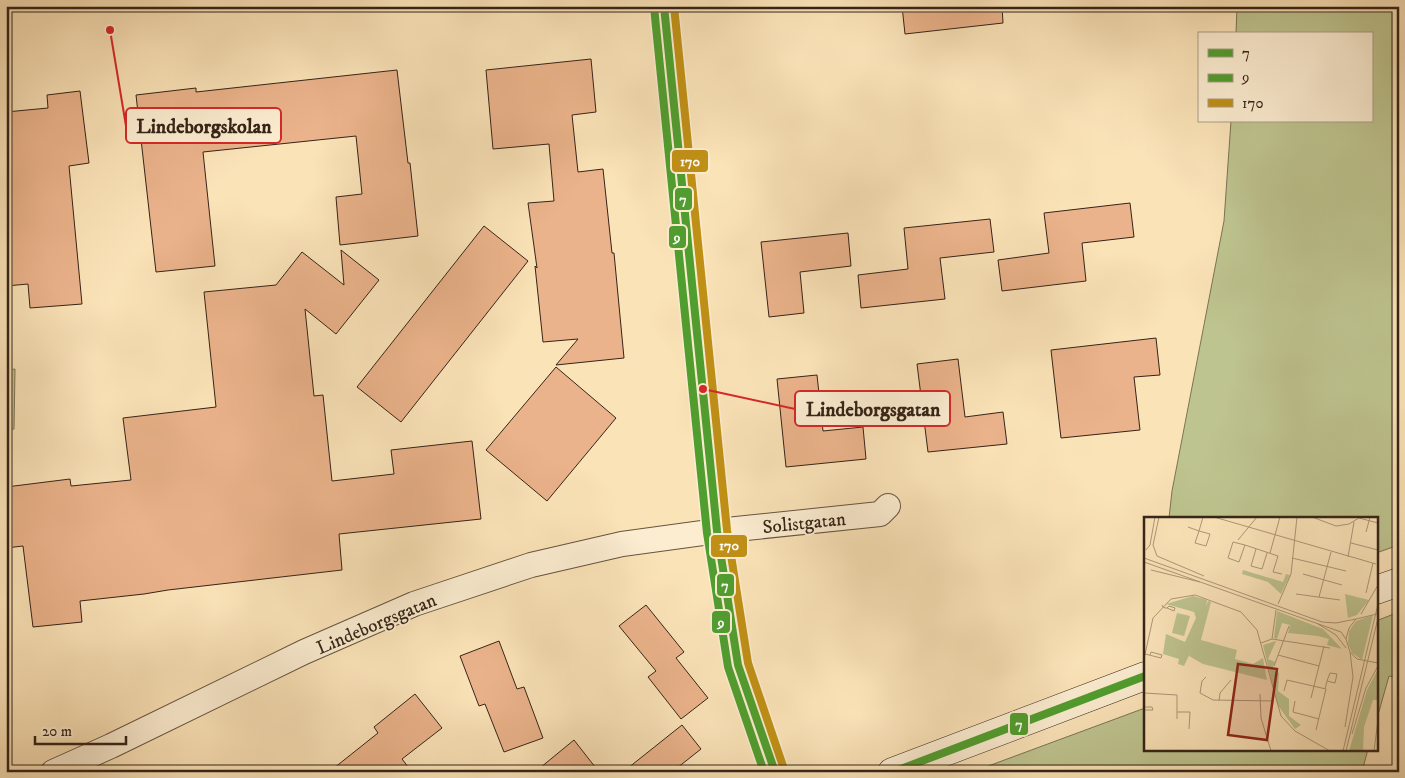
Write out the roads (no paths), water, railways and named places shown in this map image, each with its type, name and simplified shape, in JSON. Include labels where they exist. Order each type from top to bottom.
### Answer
[{"type":"street","points":[[664,6],[717,531],[738,665],[775,772]]},
{"type":"street","name":"Solistgatan","points":[[717,531],[880,514],[888,506]]},
{"type":"street","name":"Lindeborgsgatan","points":[[53,772],[120,742],[304,652],[414,604],[531,565],[622,544],[717,531]]},
{"type":"street","points":[[1378,589],[1399,582]]},
{"type":"street","points":[[892,772],[1142,677]]},
{"type":"place","name":"Lindeborgskolan","points":[[110,30]]},
{"type":"place","name":"Lindeborgsgatan","points":[[703,389]]}]
